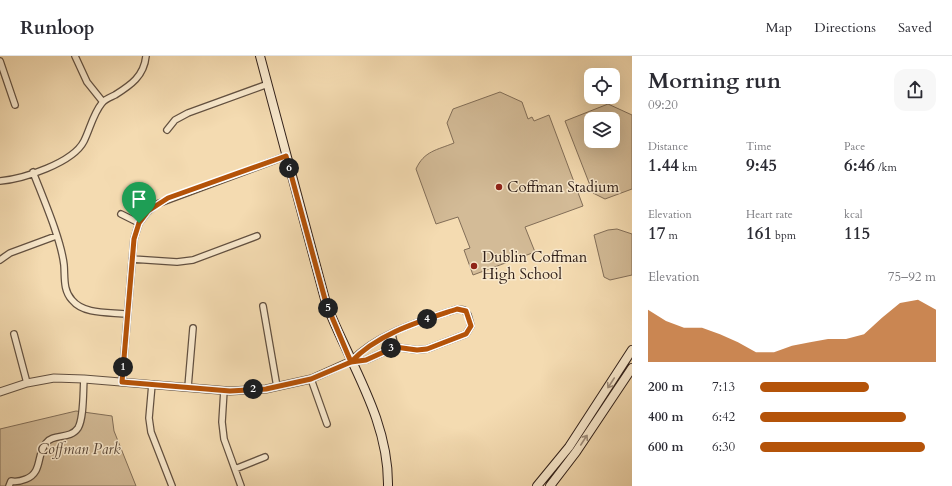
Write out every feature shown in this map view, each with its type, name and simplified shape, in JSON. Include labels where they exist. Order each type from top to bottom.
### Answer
[{"type":"main road","points":[[260,56],[326,303],[351,362],[372,403],[381,431],[386,450],[388,486]]},
{"type":"main road","points":[[537,486],[569,447],[632,350]]},
{"type":"main road","points":[[550,486],[576,452],[632,368]]},
{"type":"street","points":[[75,56],[87,82],[103,102]]},
{"type":"street","points":[[0,181],[34,172],[72,156],[83,143],[94,115],[103,102],[128,88],[138,78],[145,65],[146,56]]},
{"type":"street","points":[[0,61],[16,105]]},
{"type":"street","points":[[167,130],[175,120],[188,113],[268,84]]},
{"type":"street","points":[[122,382],[134,239],[139,223],[148,211],[168,198],[286,156]]},
{"type":"street","points":[[34,172],[64,264],[65,289],[72,301],[82,308],[93,311],[127,314]]},
{"type":"street","points":[[121,214],[139,223]]},
{"type":"street","points":[[0,260],[10,253],[56,236]]},
{"type":"street","points":[[132,259],[169,262],[193,260],[256,236]]},
{"type":"street","points":[[263,306],[277,387]]},
{"type":"street","points":[[0,392],[27,383],[54,378],[224,390],[277,387],[311,379],[351,362],[366,360],[395,347],[417,350],[427,349],[466,334],[471,324],[466,311],[459,309],[402,328],[361,351],[351,362]]},
{"type":"street","points":[[188,387],[193,328]]},
{"type":"street","points":[[14,334],[27,383]]},
{"type":"street","points":[[392,334],[395,347]]},
{"type":"street","points":[[9,486],[11,481],[22,480],[34,474],[40,464],[45,444],[48,440],[66,436],[74,432],[80,424],[84,379]]},
{"type":"street","points":[[311,379],[327,424]]},
{"type":"street","points":[[152,384],[149,418],[151,432],[172,486]]},
{"type":"street","points":[[224,390],[222,431],[226,448],[241,486]]},
{"type":"street","points":[[235,469],[265,457]]},
{"type":"green space","name":"Coffman Stadium","points":[[500,92],[522,102],[528,119],[532,117],[534,121],[549,115],[583,206],[525,227],[535,252],[473,275],[464,250],[470,248],[458,217],[436,224],[416,169],[419,163],[427,155],[454,143],[447,123],[453,109]]},
{"type":"green space","points":[[608,104],[632,115],[632,189],[605,199],[593,193],[565,121],[584,113],[584,148],[620,148],[620,112],[588,112]]},
{"type":"green space","points":[[617,229],[632,234],[632,275],[610,280],[604,277],[594,235],[608,230]]},
{"type":"green space","name":"Coffman Park","points":[[76,411],[112,416],[114,431],[136,486],[0,486],[0,429]]},
{"type":"place","name":"Coffman Stadium","points":[[499,187]]},
{"type":"place","name":"Dublin Coffman High School","points":[[474,266]]},
{"type":"route","points":[[139,223],[134,239],[122,382],[230,391],[266,389],[311,379],[351,362],[366,360],[395,347],[417,350],[427,349],[466,334],[470,330],[471,324],[467,312],[462,309],[457,309],[402,328],[361,351],[351,362],[326,303],[286,156],[168,198],[148,211],[139,223]]}]
